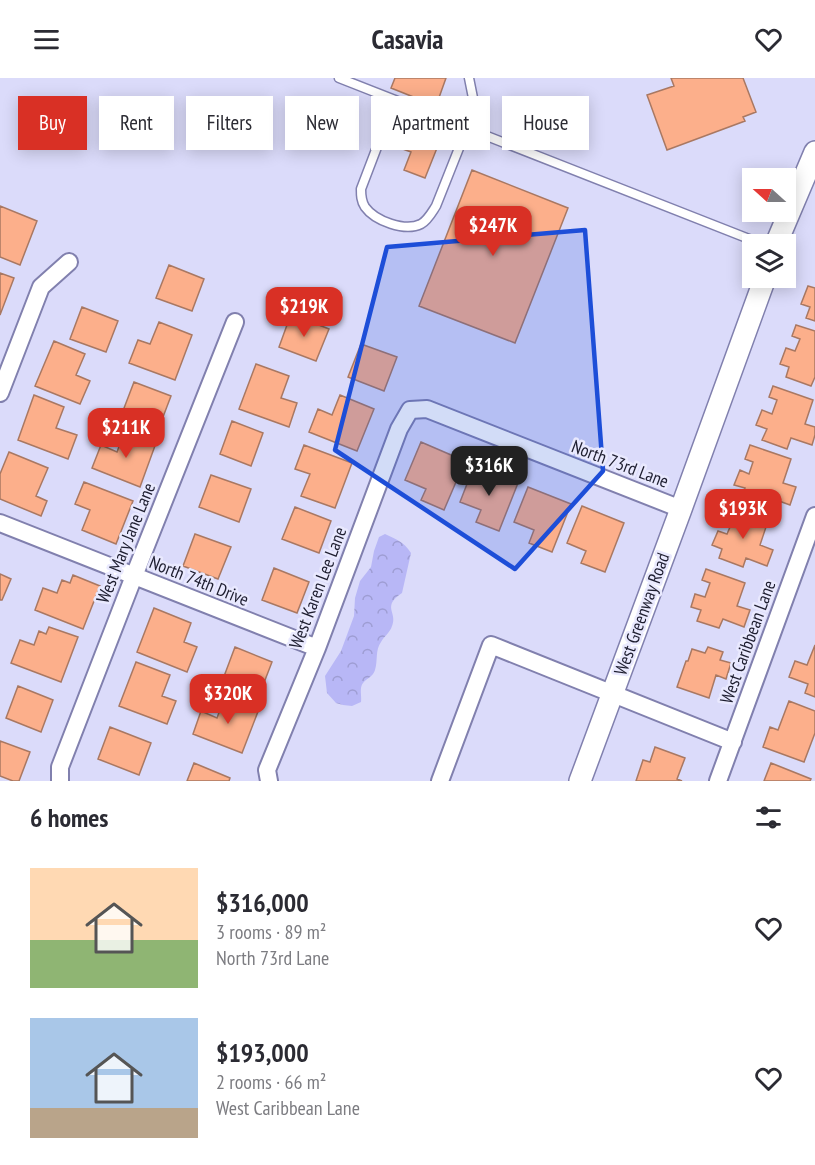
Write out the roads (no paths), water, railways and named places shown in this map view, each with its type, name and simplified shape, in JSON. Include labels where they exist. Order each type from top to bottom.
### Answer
[{"type":"street","points":[[781,234],[815,153]]},
{"type":"street","points":[[0,393],[41,287],[69,261]]},
{"type":"street","name":"West Greenway Road","points":[[580,781],[761,288]]},
{"type":"street","name":"West Mary Jane Lane","points":[[60,781],[60,767],[235,322]]},
{"type":"street","name":"North 73rd Lane","points":[[410,410],[427,409],[681,509]]},
{"type":"street","name":"West Karen Lee Lane","points":[[269,781],[267,770],[399,429],[410,410]]},
{"type":"street","name":"West Caribbean Lane","points":[[718,781],[815,516]]},
{"type":"street","name":"North 74th Drive","points":[[0,523],[316,648]]},
{"type":"street","points":[[440,781],[491,645],[733,742]]},
{"type":"lane","points":[[339,78],[385,96]]},
{"type":"lane","points":[[469,78],[473,96]]},
{"type":"lane","points":[[490,137],[742,236]]},
{"type":"lane","points":[[376,150],[361,189],[364,205],[370,213],[380,219],[398,225],[411,226],[421,223],[436,206],[458,150]]}]
